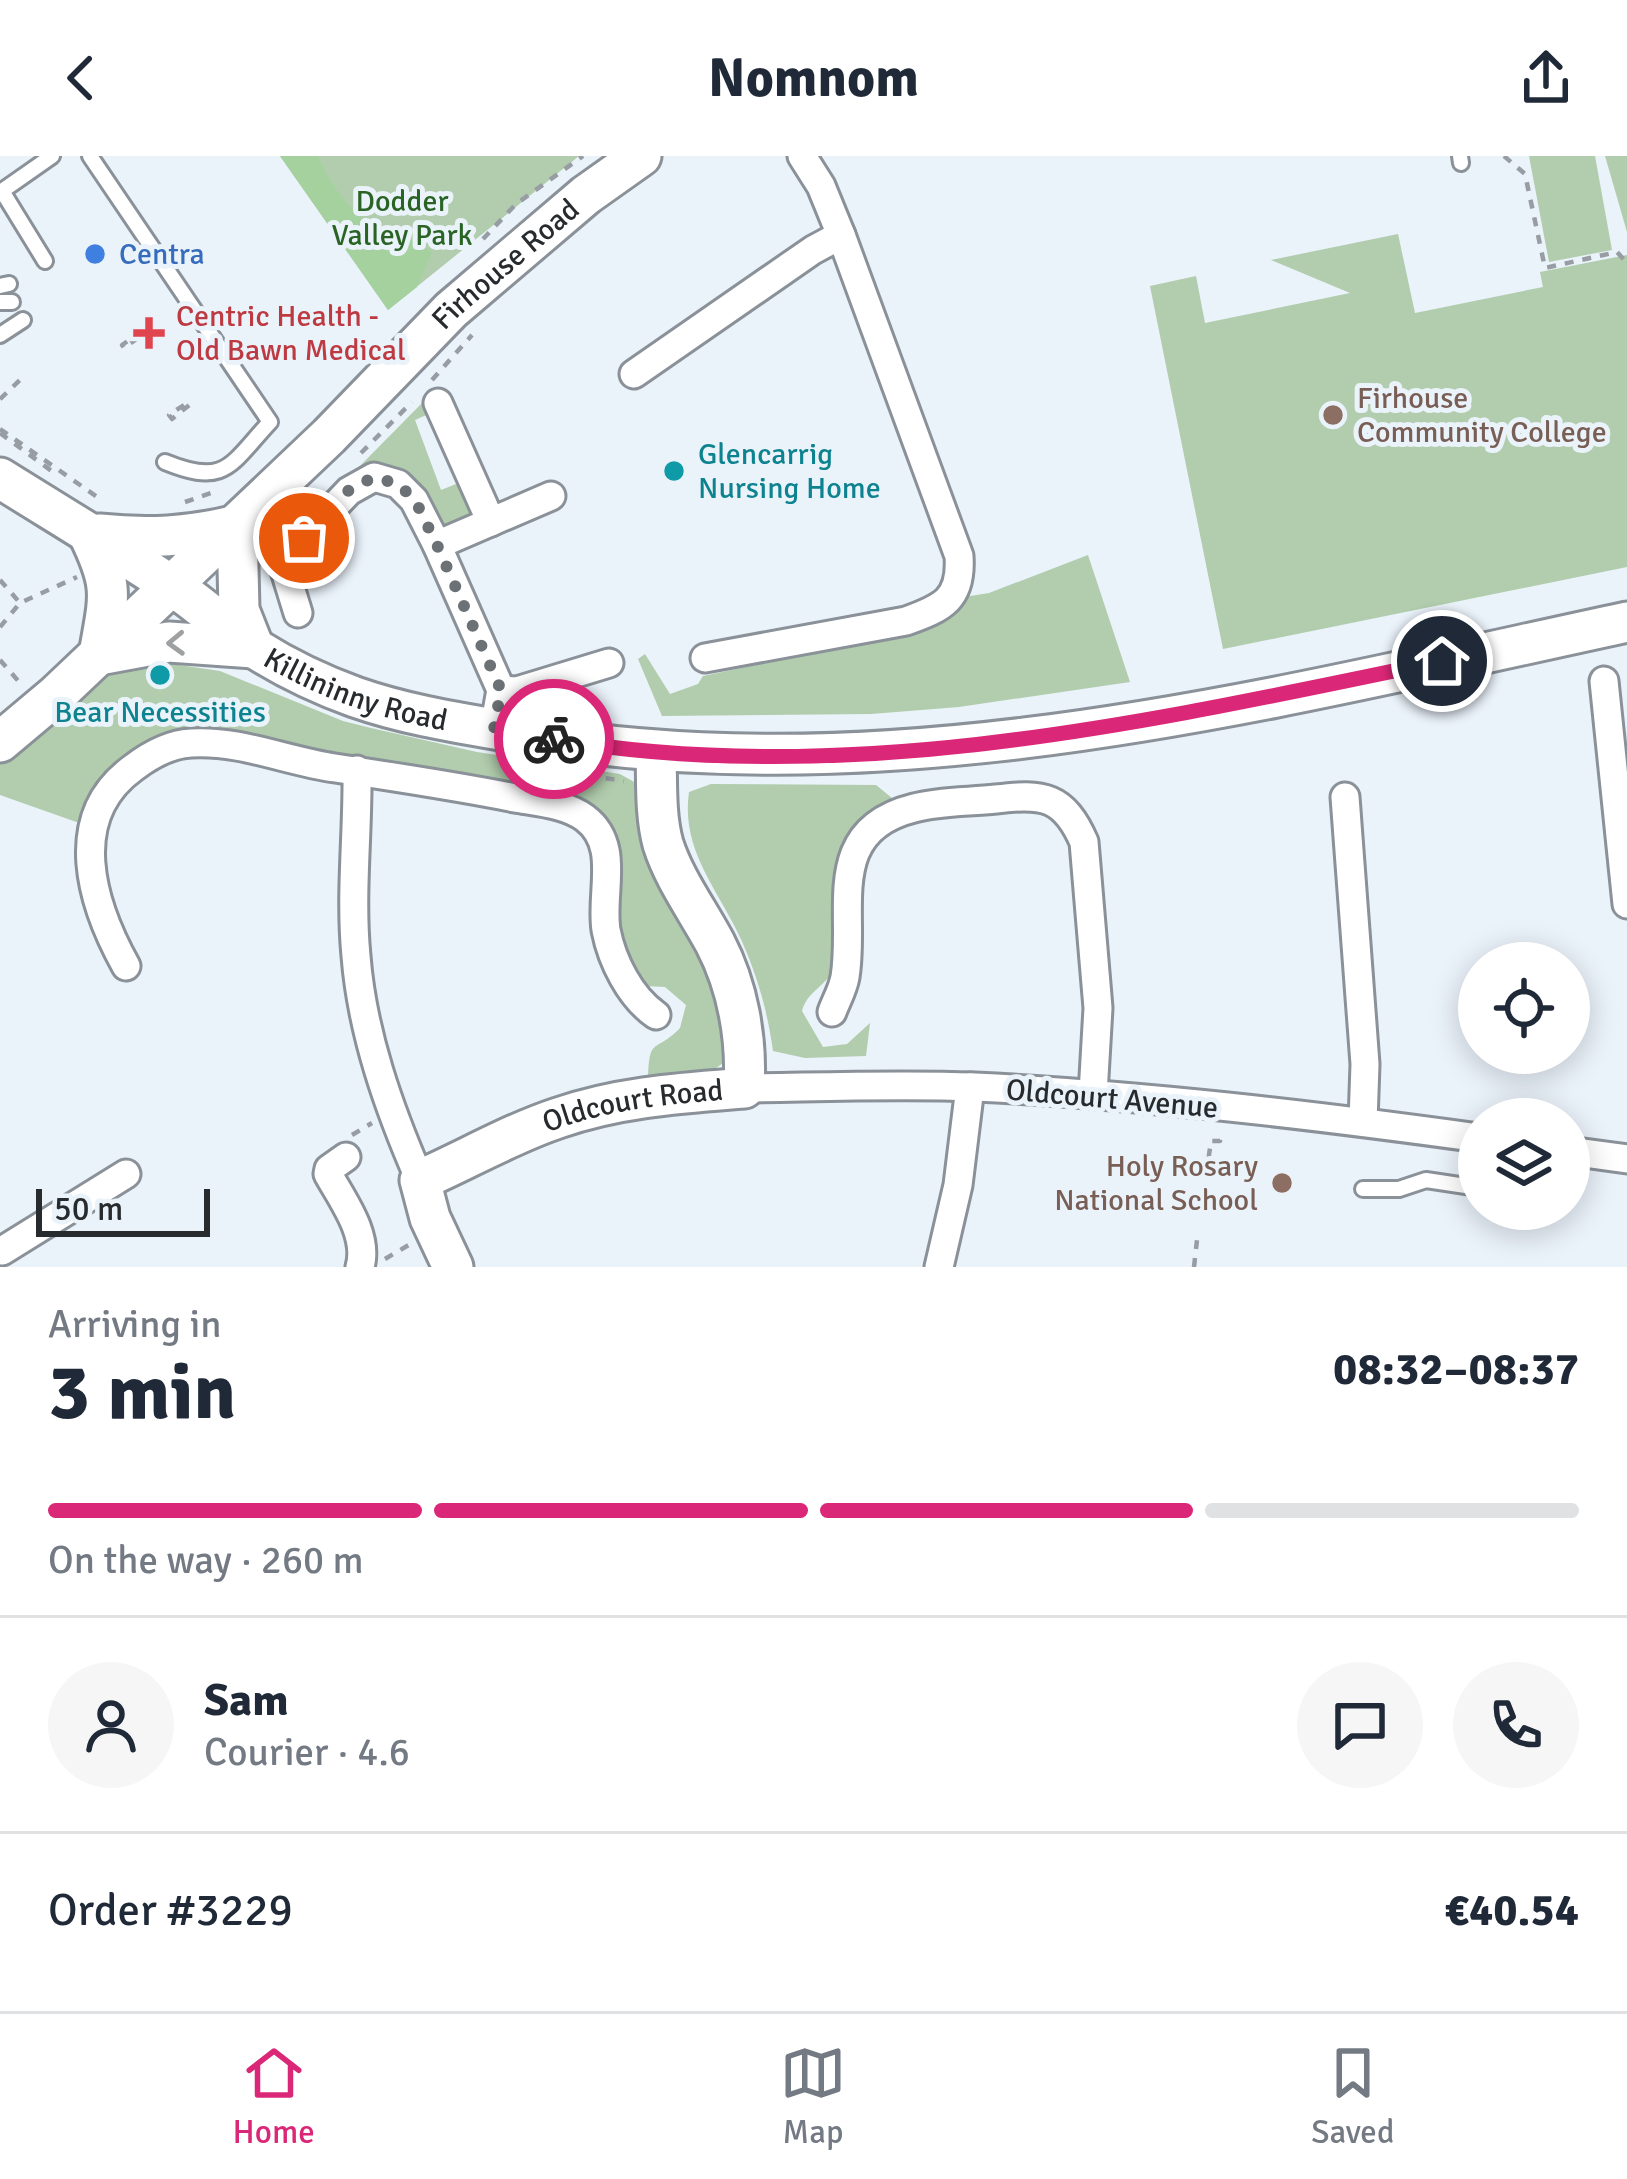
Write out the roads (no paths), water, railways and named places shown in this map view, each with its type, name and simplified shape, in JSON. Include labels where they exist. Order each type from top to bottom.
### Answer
[{"type":"main road","name":"Firhouse Road","points":[[8,730],[173,586],[451,310],[586,195],[641,156]]},
{"type":"main road","name":"Killininny Road","points":[[0,478],[93,511],[173,586],[254,648],[353,697],[419,715],[497,709],[656,752],[848,755],[1054,734],[1266,698],[1627,622]]},
{"type":"main road","points":[[93,511],[147,538],[190,537],[236,525],[238,610],[254,648],[169,641],[99,655],[109,598],[93,511]]},
{"type":"main road","name":"Oldcourt Road","points":[[420,1180],[535,1126],[579,1111],[627,1100],[744,1088],[745,1044],[736,1002],[718,949],[663,845],[656,752]]},
{"type":"main road","points":[[420,1180],[430,1218],[453,1267]]},
{"type":"street","points":[[705,658],[906,621],[933,612],[957,592],[959,556],[841,236],[821,186],[802,156]]},
{"type":"street","points":[[634,374],[813,250],[841,236]]},
{"type":"street","points":[[426,397],[491,522]]},
{"type":"street","points":[[298,613],[282,561],[349,490],[374,477],[398,484],[415,500],[437,545],[497,709],[517,692],[609,663]]},
{"type":"street","points":[[437,545],[550,496]]},
{"type":"street","points":[[1604,681],[1627,904]]},
{"type":"street","points":[[126,966],[105,927],[93,890],[88,857],[95,821],[126,772],[153,754],[186,742],[219,743],[563,807],[586,819],[603,838],[608,867],[606,930],[617,963],[632,990],[656,1015]]},
{"type":"street","points":[[357,770],[358,985],[383,1086],[420,1180]]},
{"type":"street","points":[[832,1012],[845,978],[851,859],[866,836],[889,816],[917,807],[1025,795],[1051,800],[1073,817],[1084,842],[1098,1008],[1093,1094]]},
{"type":"street","points":[[1345,797],[1364,1064],[1363,1122]]},
{"type":"street","points":[[938,1267],[958,1185],[970,1087]]},
{"type":"street","name":"Oldcourt Avenue","points":[[744,1088],[970,1087],[1093,1094],[1458,1135]]},
{"type":"street","points":[[1590,1154],[1627,1159]]},
{"type":"street","points":[[346,1157],[328,1168],[328,1174],[357,1228],[367,1266]]},
{"type":"street","points":[[10,1267],[1,1250],[126,1174]]},
{"type":"lane","points":[[45,261],[1,191],[52,156]]},
{"type":"lane","points":[[90,156],[270,422],[227,468],[199,476],[165,462]]},
{"type":"lane","points":[[0,335],[23,320]]},
{"type":"lane","points":[[1363,1189],[1399,1189],[1426,1180],[1458,1185]]},
{"type":"place","name":"Centra","points":[[95,254]]},
{"type":"place","name":"Centric Health - Old Bawn Medical","points":[[149,333]]},
{"type":"place","name":"Firhouse Community College","points":[[1333,415]]},
{"type":"place","name":"Glencarrig Nursing Home","points":[[674,471]]},
{"type":"place","name":"Bear Necessities","points":[[160,675]]},
{"type":"place","name":"Holy Rosary National School","points":[[1282,1183]]},
{"type":"park label","name":"Dodder Valley Park","points":[[402,218]]}]
